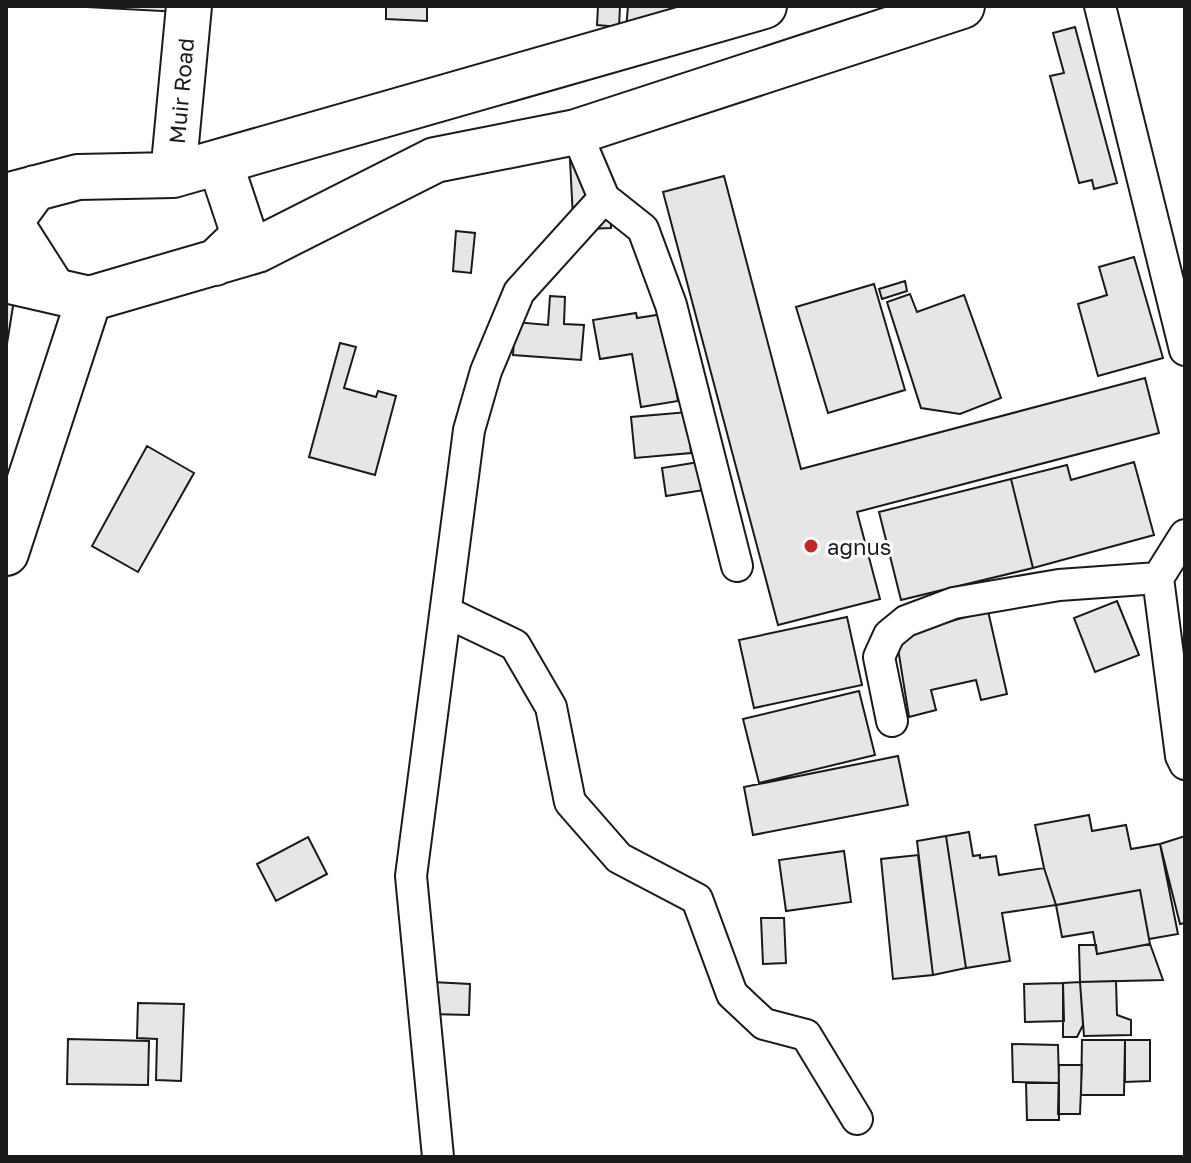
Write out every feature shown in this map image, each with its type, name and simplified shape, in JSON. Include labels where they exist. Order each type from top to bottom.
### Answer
[{"type":"main road","name":"Muir Road","points":[[173,175],[189,6]]},
{"type":"main road","points":[[6,280],[71,295],[215,263],[257,250],[435,160],[576,132],[962,6]]},
{"type":"main road","points":[[71,295],[10,222],[20,192],[78,177],[173,175],[740,10]]},
{"type":"main road","points":[[215,263],[244,235],[220,163]]},
{"type":"main road","points":[[6,553],[71,295]]},
{"type":"street","points":[[1100,6],[1185,350]]},
{"type":"street","points":[[576,132],[604,198],[643,229],[666,292],[737,566]]},
{"type":"street","points":[[438,1157],[411,876],[469,430],[486,371],[519,292],[604,198]]},
{"type":"street","points":[[1185,535],[1158,578],[1181,756],[1185,764]]},
{"type":"street","points":[[892,721],[879,657],[889,635],[906,621],[954,603],[1059,585],[1158,578]]},
{"type":"street","points":[[446,612],[515,645],[551,707],[570,802],[619,858],[697,899],[732,994],[764,1024],[806,1035],[857,1119]]},
{"type":"building","points":[[68,6],[180,6],[180,12]]},
{"type":"building","points":[[386,6],[427,6],[427,21],[386,19]]},
{"type":"building","points":[[598,6],[620,6],[619,27],[597,25]]},
{"type":"building","points":[[628,6],[706,6],[626,29]]},
{"type":"building","points":[[1075,27],[1117,183],[1094,189],[1092,180],[1079,183],[1050,76],[1064,73],[1053,33]]},
{"type":"building","points":[[589,159],[609,185],[611,228],[586,229],[573,218],[570,160]]},
{"type":"building","points":[[724,176],[801,469],[1145,378],[1159,433],[857,512],[880,599],[778,625],[663,192]]},
{"type":"building","points":[[456,231],[475,233],[471,273],[453,271]]},
{"type":"building","points":[[1134,257],[1163,358],[1098,376],[1078,304],[1107,295],[1099,267]]},
{"type":"building","points":[[905,281],[907,291],[882,299],[879,289]]},
{"type":"building","points":[[874,284],[905,390],[828,413],[796,307]]},
{"type":"building","points":[[6,293],[15,294],[6,350]]},
{"type":"building","points":[[910,294],[917,312],[964,295],[1001,398],[960,414],[921,408],[887,302]]},
{"type":"building","points":[[550,296],[565,297],[564,324],[584,325],[581,360],[513,355],[515,322],[548,325]]},
{"type":"building","points":[[636,313],[637,318],[663,314],[678,401],[641,407],[632,354],[600,359],[593,320]]},
{"type":"building","points":[[340,343],[356,347],[344,388],[376,397],[378,391],[396,396],[375,475],[309,457]]},
{"type":"building","points":[[688,412],[691,453],[635,458],[631,417]]},
{"type":"building","points":[[147,446],[194,473],[138,572],[92,546]]},
{"type":"building","points":[[705,461],[710,489],[666,496],[662,468]]},
{"type":"building","points":[[1134,462],[1154,535],[1033,568],[1011,479],[1067,465],[1071,480]]},
{"type":"building","points":[[1011,479],[1033,568],[901,600],[879,512]]},
{"type":"building","points":[[1117,601],[1139,655],[1095,672],[1074,618]]},
{"type":"building","points":[[988,611],[1007,694],[981,700],[976,680],[931,690],[936,710],[909,717],[896,636]]},
{"type":"building","points":[[847,617],[862,685],[754,708],[739,640]]},
{"type":"building","points":[[859,691],[875,755],[759,783],[743,719]]},
{"type":"building","points":[[898,756],[908,805],[753,835],[744,787]]},
{"type":"building","points":[[1089,815],[1092,831],[1126,825],[1131,849],[1160,844],[1178,934],[1149,939],[1140,890],[1056,905],[1035,825]]},
{"type":"building","points":[[969,832],[973,856],[996,856],[999,875],[1044,868],[1056,905],[1002,913],[1010,961],[966,968],[946,836]]},
{"type":"building","points":[[946,836],[966,968],[933,975],[917,841]]},
{"type":"building","points":[[1185,836],[1185,923],[1180,924],[1160,844]]},
{"type":"building","points":[[308,837],[327,874],[276,901],[257,864]]},
{"type":"building","points":[[844,851],[851,902],[786,911],[779,860]]},
{"type":"building","points":[[918,855],[933,975],[893,979],[881,859]]},
{"type":"building","points":[[1140,890],[1150,944],[1097,954],[1093,932],[1062,937],[1056,905]]},
{"type":"building","points":[[761,918],[784,918],[786,963],[763,964]]},
{"type":"building","points":[[1150,944],[1163,980],[1080,982],[1079,945],[1096,945],[1097,954]]},
{"type":"building","points":[[1116,981],[1117,1015],[1131,1020],[1131,1035],[1084,1036],[1080,982]]},
{"type":"building","points":[[432,982],[470,984],[469,1015],[431,1014]]},
{"type":"building","points":[[1080,982],[1083,1025],[1077,1037],[1063,1037],[1063,983]]},
{"type":"building","points":[[1063,983],[1064,1021],[1025,1022],[1024,984]]},
{"type":"building","points":[[138,1003],[184,1004],[181,1081],[156,1080],[157,1039],[137,1038]]},
{"type":"building","points":[[68,1039],[149,1041],[148,1085],[67,1084]]},
{"type":"building","points":[[1082,1040],[1125,1040],[1124,1095],[1081,1095]]},
{"type":"building","points":[[1125,1040],[1150,1040],[1150,1081],[1125,1082]]},
{"type":"building","points":[[1012,1044],[1058,1045],[1059,1083],[1013,1082]]},
{"type":"building","points":[[1059,1065],[1082,1065],[1080,1114],[1058,1114]]},
{"type":"building","points":[[1026,1083],[1059,1083],[1059,1120],[1027,1120]]},
{"type":"place","name":"agnus","points":[[811,546]]}]
